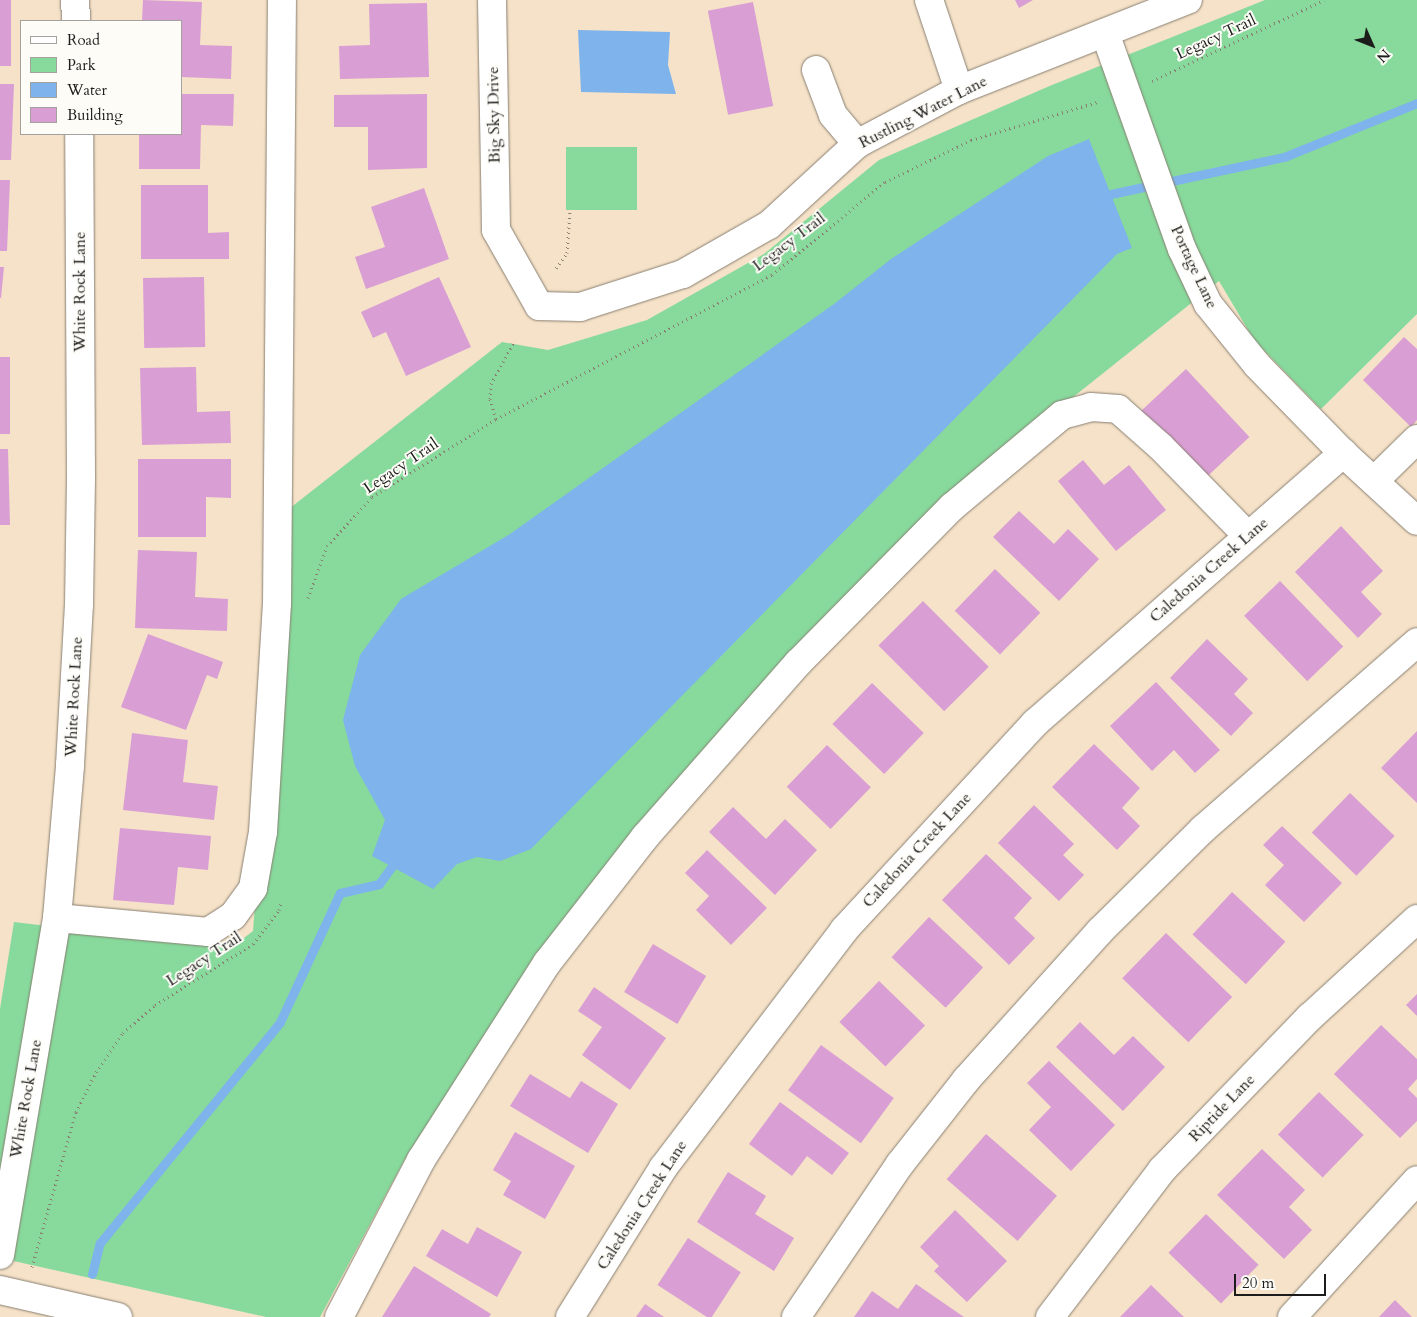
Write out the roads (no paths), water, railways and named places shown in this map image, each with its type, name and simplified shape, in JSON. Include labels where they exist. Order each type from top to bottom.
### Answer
[{"type":"street","points":[[75,0],[76,20]]},
{"type":"street","points":[[57,918],[208,932],[234,916],[253,888],[263,832],[277,604],[282,0]]},
{"type":"street","name":"Big Sky Drive","points":[[492,0],[496,230]]},
{"type":"street","points":[[929,0],[959,90]]},
{"type":"street","name":"Rustling Water Lane","points":[[496,230],[539,306],[580,307],[682,274],[769,225],[857,144],[959,90],[1188,0]]},
{"type":"street","name":"Portage Lane","points":[[1105,33],[1182,249],[1208,304],[1257,365],[1343,453],[1417,521]]},
{"type":"street","points":[[816,70],[833,115],[857,144]]},
{"type":"street","name":"White Rock Lane","points":[[0,1255],[10,1128],[57,918],[79,605],[79,135]]},
{"type":"street","points":[[338,1317],[421,1160],[547,963],[644,837],[798,664],[952,507],[1062,415],[1091,407],[1118,409],[1161,447],[1248,536]]},
{"type":"street","points":[[1374,481],[1417,438]]},
{"type":"street","name":"Caledonia Creek Lane","points":[[570,1317],[663,1168],[844,930],[1035,723],[1343,453]]},
{"type":"street","points":[[796,1317],[900,1164],[966,1080],[1056,979],[1202,829],[1417,642]]},
{"type":"street","name":"Riptide Lane","points":[[1050,1317],[1162,1170],[1310,1017],[1417,919]]},
{"type":"street","points":[[1292,1317],[1417,1180]]},
{"type":"street","points":[[0,1290],[118,1317]]},
{"type":"water","points":[[578,30],[670,32],[668,65],[676,94],[581,92]]},
{"type":"water","points":[[1089,139],[1132,248],[1117,254],[531,849],[500,861],[477,857],[457,864],[433,889],[372,856],[385,820],[355,766],[343,720],[360,655],[401,599],[510,534],[834,304],[891,259],[1048,156]]},
{"type":"waterway","points":[[1102,202],[1111,194],[1284,157],[1417,103]]},
{"type":"waterway","points":[[92,1274],[100,1243],[280,1022],[340,893],[379,884],[398,858]]}]
